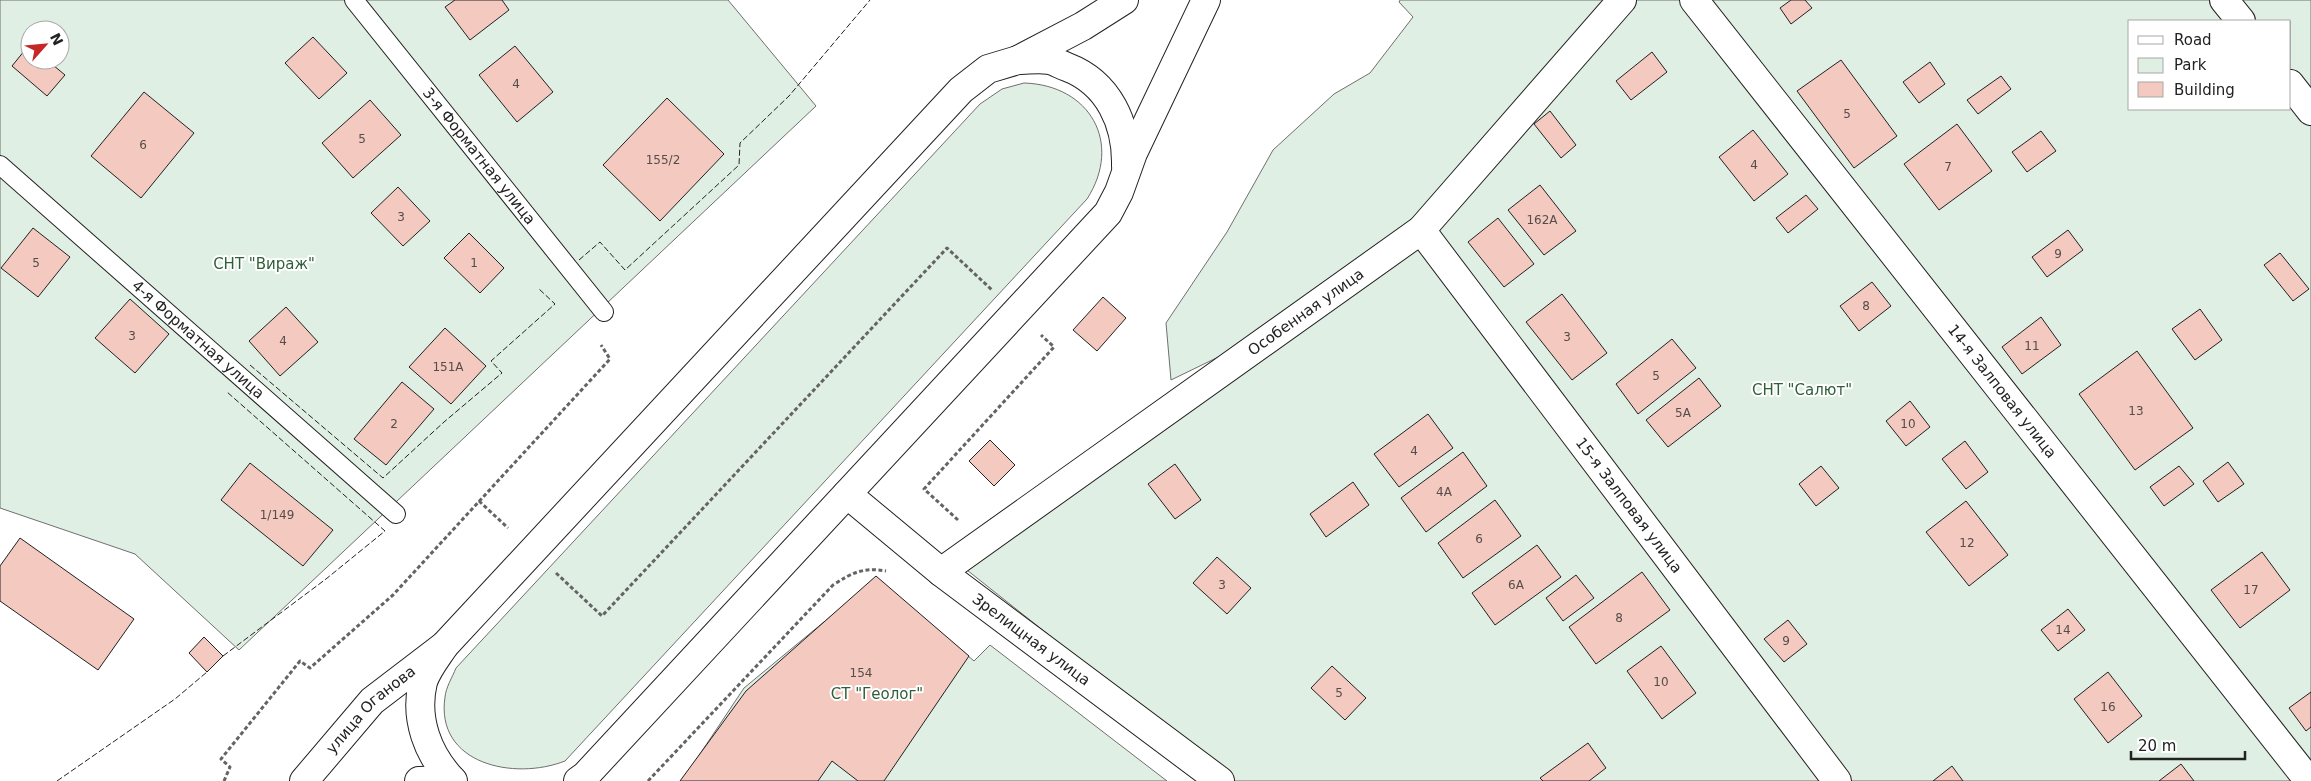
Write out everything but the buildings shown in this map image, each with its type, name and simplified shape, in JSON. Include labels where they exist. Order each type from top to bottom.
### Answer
[{"type":"street","points":[[453,781],[439,765],[429,749],[420,715],[424,682],[432,664],[445,646],[961,90],[988,69],[1018,60],[1082,26],[1124,0]]},
{"type":"street","points":[[581,779],[1108,213],[1120,192],[1126,170],[1206,0]]},
{"type":"street","name":"Особенная улица","points":[[941,572],[1421,230],[1622,0]]},
{"type":"street","name":"14-я Залповая улица","points":[[1694,0],[2309,781]]},
{"type":"street","points":[[2224,0],[2240,20]]},
{"type":"street","points":[[1018,60],[1050,60],[1075,70],[1092,82],[1108,98],[1121,124],[1126,148],[1126,170]]},
{"type":"street","points":[[2291,85],[2311,111]]},
{"type":"street","name":"15-я Залповая улица","points":[[1421,230],[1837,781]]},
{"type":"street","name":"Зрелищная улица","points":[[847,494],[941,572],[1220,781]]},
{"type":"street","name":"улица Оганова","points":[[304,781],[372,701],[445,646]]},
{"type":"street","points":[[419,781],[453,781]]},
{"type":"lane","name":"3-я Форматная улица","points":[[354,0],[604,312]]},
{"type":"lane","name":"4-я Форматная улица","points":[[0,165],[396,514]]},
{"type":"path","points":[[224,781],[230,766],[221,759],[300,661],[310,668],[393,595],[610,359],[601,345]]},
{"type":"green space","name":"СНТ \"Вираж\"","points":[[0,0],[728,0],[816,106],[239,650],[135,554],[0,508]]},
{"type":"green space","name":"СНТ \"Салют\"","points":[[1400,0],[2311,0],[2311,781],[1233,781],[948,555],[1243,345],[1171,380],[1166,323],[1227,232],[1273,150],[1334,94],[1370,73],[1413,17],[1399,2]]},
{"type":"green space","points":[[1024,83],[1047,86],[1067,94],[1082,106],[1094,121],[1100,138],[1102,158],[1097,178],[1087,199],[565,761],[545,767],[523,769],[502,767],[482,762],[465,752],[452,738],[445,720],[445,697],[456,668],[980,104],[1002,89]]},
{"type":"green space","name":"СТ \"Геолог\"","points":[[877,578],[974,661],[990,645],[1167,781],[682,781],[744,688]]},
{"type":"fence","points":[[579,260],[600,242],[625,270],[739,165],[740,143],[789,96],[870,0]]},
{"type":"fence","points":[[250,365],[383,478],[444,422],[502,373],[491,361],[555,304],[538,288]]},
{"type":"fence","points":[[223,656],[326,579],[385,531],[227,392]]},
{"type":"fence","points":[[57,781],[175,699],[207,672]]}]
